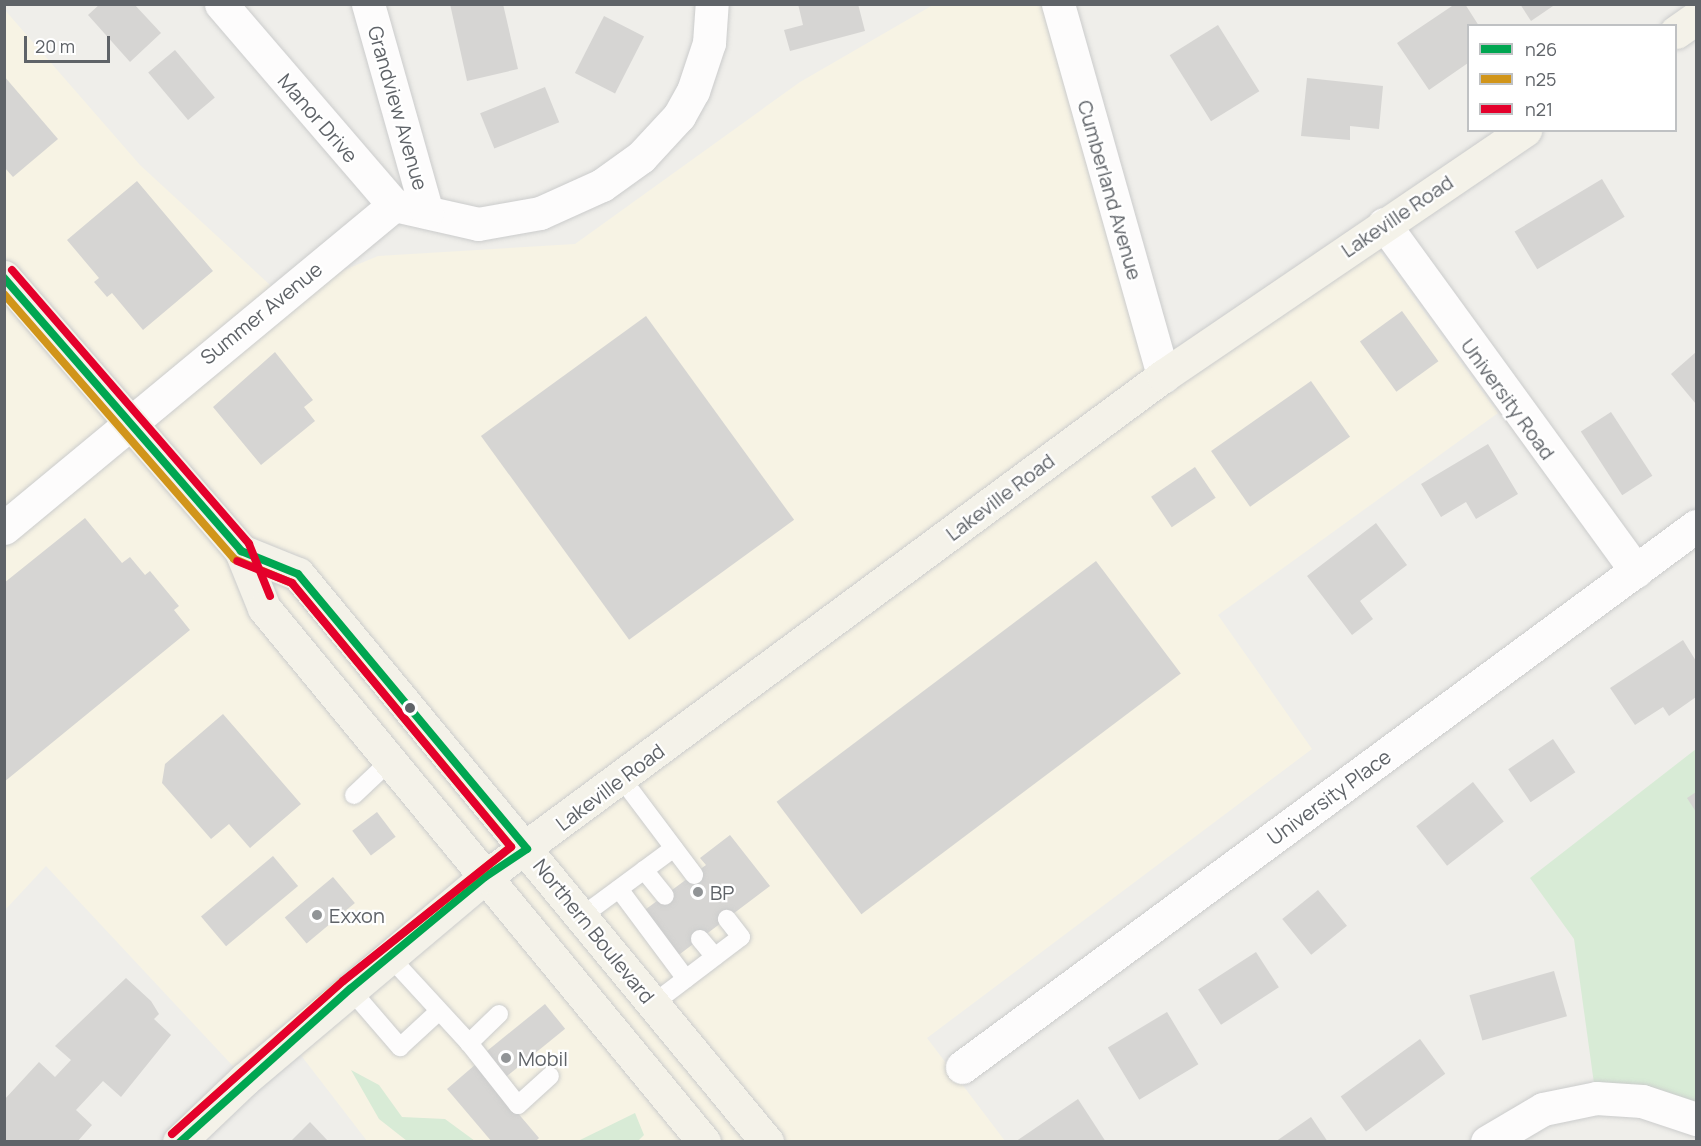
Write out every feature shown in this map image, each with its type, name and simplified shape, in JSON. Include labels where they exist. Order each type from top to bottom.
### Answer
[{"type":"main road","points":[[1677,31],[1696,18]]},
{"type":"main road","name":"Lakeville Road","points":[[179,1142],[350,989],[484,877],[527,849],[622,779],[1163,376],[1522,132]]},
{"type":"main road","name":"Northern Boulevard","points":[[4,277],[241,551],[264,609],[704,1142]]},
{"type":"main road","name":"Northern Boulevard","points":[[241,551],[298,574],[767,1142]]},
{"type":"street","name":"Manor Drive","points":[[221,4],[394,205]]},
{"type":"street","name":"Grandview Avenue","points":[[368,4],[427,212]]},
{"type":"street","points":[[394,205],[478,224],[540,213],[602,185],[641,157],[679,116],[693,91],[709,43],[712,4]]},
{"type":"street","name":"Cumberland Avenue","points":[[1058,4],[1163,376]]},
{"type":"street","name":"Summer Avenue","points":[[4,528],[128,422],[394,205]]},
{"type":"street","name":"University Road","points":[[1384,224],[1636,571]]},
{"type":"street","name":"University Place","points":[[962,1067],[1696,526]]},
{"type":"street","points":[[1488,1142],[1543,1109],[1596,1098],[1642,1101],[1696,1119]]},
{"type":"lane","points":[[354,795],[390,761]]},
{"type":"lane","points":[[622,779],[694,875]]},
{"type":"lane","points":[[582,916],[674,848]]},
{"type":"lane","points":[[644,870],[665,896]]},
{"type":"lane","points":[[619,889],[686,979]]},
{"type":"lane","points":[[654,1003],[741,937],[727,919]]},
{"type":"lane","points":[[700,939],[715,957]]},
{"type":"lane","points":[[390,957],[469,1043],[518,1105],[550,1076]]},
{"type":"lane","points":[[350,989],[400,1047],[439,1011]]},
{"type":"lane","points":[[469,1043],[500,1014]]},
{"type":"shaded area","points":[[933,5],[1060,5],[1163,376],[1368,235],[1498,413],[1218,615],[1312,749],[927,1038],[1005,1141],[367,1141],[290,1041],[245,1079],[46,866],[5,910],[4,9],[140,165],[282,296],[378,256],[575,244],[800,82]]},
{"type":"green space","points":[[1696,749],[1696,1119],[1596,1098],[1574,939],[1530,878]]},
{"type":"green space","points":[[351,1070],[379,1085],[402,1117],[445,1119],[475,1141],[407,1141],[379,1119]]},
{"type":"green space","points":[[635,1113],[644,1135],[638,1141],[578,1141]]},
{"type":"building","points":[[100,4],[134,4],[161,33],[130,62],[88,15]]},
{"type":"building","points":[[450,4],[503,4],[518,69],[467,81]]},
{"type":"building","points":[[798,4],[858,4],[865,31],[790,51],[784,30],[803,25]]},
{"type":"building","points":[[1455,4],[1465,4],[1478,24],[1467,24],[1467,64],[1429,90],[1397,43]]},
{"type":"building","points":[[1520,4],[1556,4],[1531,21]]},
{"type":"building","points":[[604,16],[644,36],[615,93],[575,73]]},
{"type":"building","points":[[1218,25],[1259,91],[1211,121],[1170,55]]},
{"type":"building","points":[[175,50],[215,97],[188,120],[148,72]]},
{"type":"building","points":[[4,76],[58,139],[13,177],[4,167]]},
{"type":"building","points":[[1307,78],[1383,86],[1379,129],[1350,126],[1350,140],[1301,136]]},
{"type":"building","points":[[545,87],[559,122],[494,148],[480,113]]},
{"type":"building","points":[[1602,179],[1625,217],[1537,269],[1515,232]]},
{"type":"building","points":[[137,181],[213,271],[143,330],[112,293],[107,297],[94,282],[99,278],[67,240]]},
{"type":"building","points":[[1402,311],[1438,361],[1396,392],[1360,342]]},
{"type":"building","points":[[646,316],[794,520],[629,640],[481,436]]},
{"type":"building","points":[[275,352],[313,400],[304,407],[315,421],[261,465],[213,407]]},
{"type":"building","points":[[1696,352],[1696,404],[1671,374]]},
{"type":"building","points":[[1311,381],[1350,437],[1250,507],[1211,451]]},
{"type":"building","points":[[1611,412],[1652,476],[1622,495],[1581,432]]},
{"type":"building","points":[[1488,444],[1518,494],[1476,519],[1466,502],[1441,517],[1421,484]]},
{"type":"building","points":[[1195,467],[1216,498],[1172,527],[1151,497]]},
{"type":"building","points":[[85,518],[122,563],[130,557],[145,575],[150,571],[179,606],[174,610],[190,630],[4,782],[4,583]]},
{"type":"building","points":[[1376,523],[1407,565],[1360,601],[1373,619],[1352,635],[1307,576]]},
{"type":"building","points":[[1096,561],[1181,674],[861,914],[777,802]]},
{"type":"building","points":[[1683,640],[1696,661],[1696,697],[1669,716],[1663,707],[1635,725],[1610,688]]},
{"type":"building","points":[[223,714],[301,804],[250,848],[229,824],[211,839],[162,783],[165,764]]},
{"type":"building","points":[[1553,739],[1575,772],[1531,802],[1508,769]]},
{"type":"building","points":[[1473,782],[1504,821],[1447,866],[1416,826]]},
{"type":"building","points":[[1696,792],[1696,812],[1687,798]]},
{"type":"building","points":[[377,812],[396,837],[371,855],[352,831]]},
{"type":"building","points":[[730,835],[770,886],[676,957],[642,912],[706,865],[700,858]]},
{"type":"building","points":[[273,856],[298,886],[226,946],[201,916]]},
{"type":"building","points":[[333,877],[355,903],[307,944],[285,917]]},
{"type":"building","points":[[1318,890],[1347,926],[1311,955],[1282,919]]},
{"type":"building","points":[[1256,952],[1279,987],[1221,1025],[1198,990]]},
{"type":"building","points":[[1554,971],[1567,1016],[1482,1040],[1469,995]]},
{"type":"building","points":[[126,978],[151,1001],[159,1014],[154,1019],[171,1035],[121,1097],[103,1081],[76,1110],[92,1125],[77,1142],[4,1142],[4,1100],[39,1062],[55,1077],[71,1060],[55,1046]]},
{"type":"building","points":[[545,1004],[565,1029],[505,1077],[485,1052]]},
{"type":"building","points":[[1167,1012],[1198,1064],[1139,1100],[1108,1048]]},
{"type":"building","points":[[1420,1039],[1445,1074],[1366,1131],[1341,1097]]},
{"type":"building","points":[[476,1064],[539,1138],[535,1142],[492,1142],[447,1089]]},
{"type":"building","points":[[1078,1099],[1106,1142],[1015,1142]]},
{"type":"building","points":[[1311,1117],[1328,1142],[1275,1142]]},
{"type":"building","points":[[310,1122],[329,1142],[290,1142]]},
{"type":"transit line","name":"n21","points":[[12,270],[249,544],[270,596]]},
{"type":"transit line","name":"n26","points":[[4,278],[241,551],[298,574],[527,849],[485,877],[350,989],[180,1142]]},
{"type":"transit line","name":"n25","points":[[4,294],[234,559],[292,583],[511,847],[343,981],[172,1134]]},
{"type":"transit line","name":"n21","points":[[172,1134],[343,981],[511,847],[292,583],[237,561]]},
{"type":"place","name":"BP","points":[[698,892]]},
{"type":"place","name":"Exxon","points":[[317,915]]},
{"type":"place","name":"Mobil","points":[[506,1058]]}]
